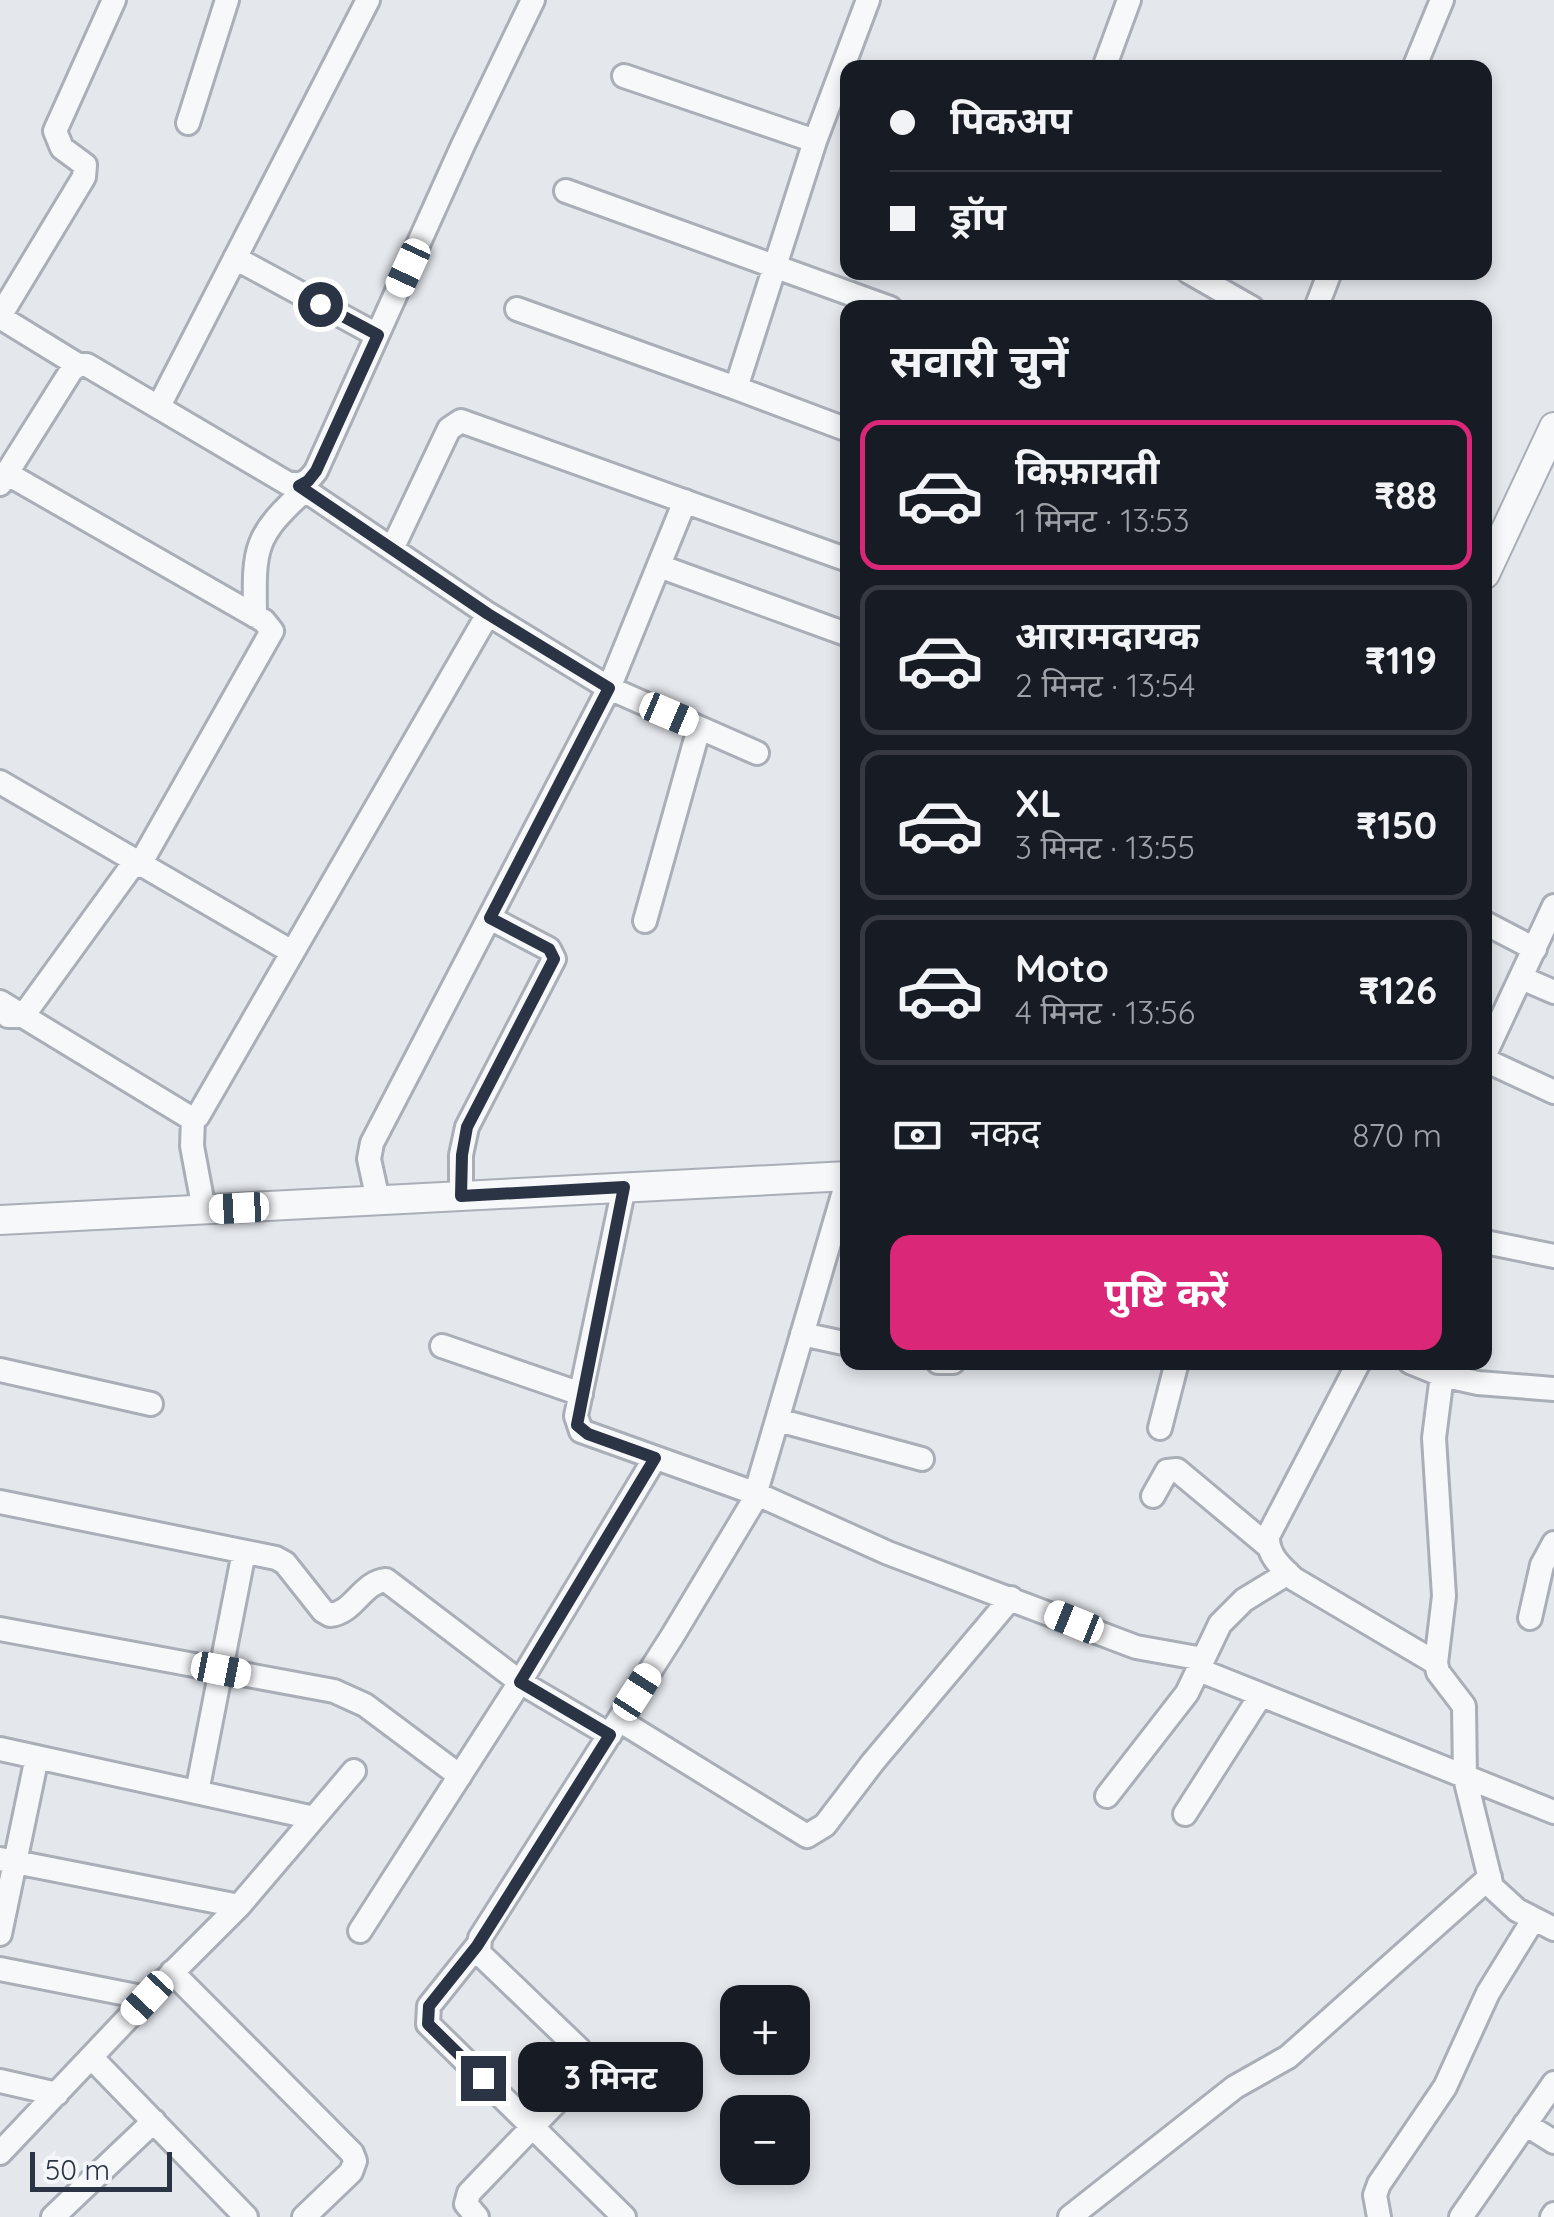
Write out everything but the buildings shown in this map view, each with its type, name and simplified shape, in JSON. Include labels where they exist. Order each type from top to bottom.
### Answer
[{"type":"street","points":[[114,0],[55,132],[62,148],[84,165],[84,177],[0,317],[78,365],[96,369],[287,483],[302,488],[488,614],[609,688],[756,753]]},
{"type":"street","points":[[188,123],[227,0]]},
{"type":"street","points":[[159,406],[368,0]]},
{"type":"street","points":[[256,616],[255,558],[260,540],[316,471],[533,0]]},
{"type":"street","points":[[846,60],[868,0]]},
{"type":"street","points":[[1107,60],[1129,0]]},
{"type":"street","points":[[1417,60],[1442,0]]},
{"type":"street","points":[[624,76],[816,142]]},
{"type":"street","points":[[736,388],[840,76]]},
{"type":"street","points":[[566,191],[868,300]]},
{"type":"street","points":[[235,258],[378,335]]},
{"type":"street","points":[[1203,280],[1238,300]]},
{"type":"street","points":[[517,309],[840,427]]},
{"type":"street","points":[[11,1016],[136,864],[272,637],[269,625],[256,616],[3,478],[78,365]]},
{"type":"street","points":[[392,550],[450,429],[461,421],[840,557]]},
{"type":"street","points":[[1492,559],[1554,428]]},
{"type":"street","points":[[378,1200],[370,1159],[372,1143],[609,688],[685,501]]},
{"type":"street","points":[[659,566],[840,632]]},
{"type":"street","points":[[204,1210],[192,1146],[194,1118],[204,1108],[488,614]]},
{"type":"street","points":[[645,921],[699,728]]},
{"type":"street","points":[[0,782],[292,952]]},
{"type":"street","points":[[1492,1040],[1554,906]]},
{"type":"street","points":[[461,1196],[467,1127],[554,959],[549,949],[490,918]]},
{"type":"street","points":[[1492,926],[1535,948]]},
{"type":"street","points":[[1522,978],[1554,992]]},
{"type":"street","points":[[0,1002],[11,1016],[194,1118]]},
{"type":"street","points":[[1492,1053],[1554,1092]]},
{"type":"street","points":[[0,1220],[840,1177]]},
{"type":"street","points":[[624,1187],[576,1416],[581,1431],[757,1494],[862,1542],[1152,1652],[1201,1664],[1260,1694],[1554,1812]]},
{"type":"street","points":[[624,2217],[428,2024],[429,2006],[477,1946],[757,1494],[840,1204]]},
{"type":"street","points":[[1492,1243],[1554,1256]]},
{"type":"street","points":[[802,1334],[840,1342]]},
{"type":"street","points":[[442,1346],[581,1394]]},
{"type":"street","points":[[0,1370],[151,1404]]},
{"type":"street","points":[[1160,1428],[1175,1370]]},
{"type":"street","points":[[1268,1546],[1268,1536],[1355,1370]]},
{"type":"street","points":[[1430,1370],[1478,1383],[1554,1389]]},
{"type":"street","points":[[1379,2217],[1374,2196],[1379,2184],[1445,2087],[1483,2003],[1544,1924],[1501,1898],[1490,1877],[1466,1778],[1464,1706],[1438,1672],[1436,1663],[1444,1612],[1434,1460],[1442,1375]]},
{"type":"street","points":[[778,1420],[922,1459]]},
{"type":"street","points":[[360,1931],[520,1682],[655,1458]]},
{"type":"street","points":[[1153,1496],[1166,1472],[1177,1470],[1268,1546],[1288,1573],[1436,1663]]},
{"type":"street","points":[[0,1502],[267,1555],[285,1563],[330,1615],[342,1612],[371,1585],[386,1580],[520,1682],[615,1727],[808,1836],[825,1825],[1011,1598]]},
{"type":"street","points":[[1530,1618],[1542,1564],[1554,1544]]},
{"type":"street","points":[[197,1792],[244,1552]]},
{"type":"street","points":[[1108,1796],[1187,1694],[1211,1638],[1230,1612],[1288,1573]]},
{"type":"street","points":[[0,1629],[349,1696],[460,1776]]},
{"type":"street","points":[[1185,1814],[1260,1694]]},
{"type":"street","points":[[0,1749],[314,1818]]},
{"type":"street","points":[[0,1934],[8,1860],[36,1757]]},
{"type":"street","points":[[0,2153],[239,1906],[354,1770]]},
{"type":"street","points":[[8,1860],[239,1906]]},
{"type":"street","points":[[1070,2217],[1235,2087],[1288,2057],[1490,1877]]},
{"type":"street","points":[[477,1946],[484,1959],[586,2058],[586,2071],[469,2193],[466,2204],[477,2217]]},
{"type":"street","points":[[0,1969],[147,1998]]},
{"type":"street","points":[[172,1972],[352,2154],[355,2161],[351,2172],[304,2217]]},
{"type":"street","points":[[92,2056],[246,2217]]},
{"type":"street","points":[[0,2081],[57,2094]]},
{"type":"street","points":[[1461,2217],[1554,2083]]},
{"type":"street","points":[[54,2217],[154,2121]]},
{"type":"street","points":[[1526,2124],[1554,2142]]},
{"type":"route","points":[[320,304],[378,335],[316,471],[299,486],[488,614],[609,688],[490,918],[549,949],[554,959],[467,1127],[461,1196],[624,1187],[577,1425],[588,1434],[655,1458],[520,1682],[610,1735],[477,1946],[429,2006],[426,2016],[433,2030],[483,2078]]}]
